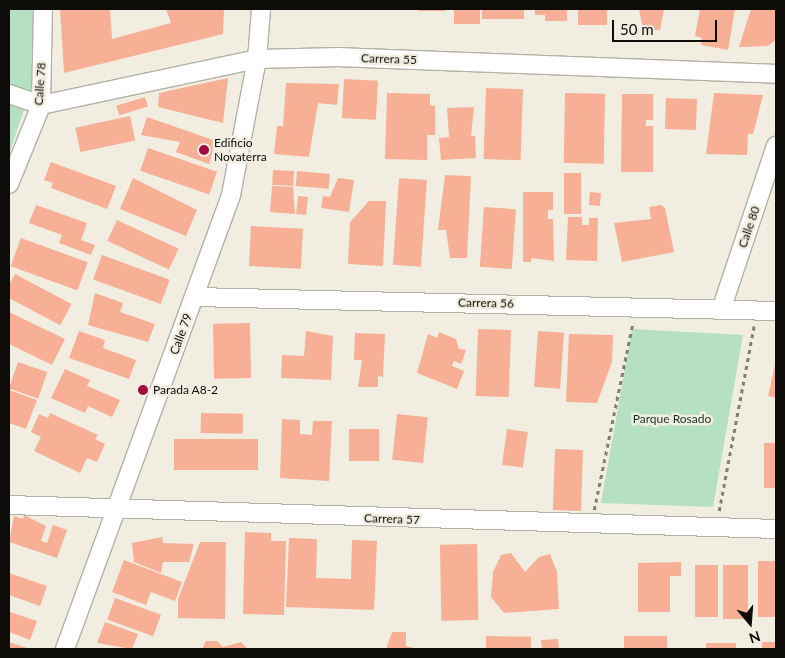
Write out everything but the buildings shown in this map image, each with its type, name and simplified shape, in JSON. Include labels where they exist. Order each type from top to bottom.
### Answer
[{"type":"street","name":"Calle 78","points":[[9,184],[41,105],[43,9]]},
{"type":"street","name":"Calle 79","points":[[65,649],[118,510],[231,195],[257,59],[260,9]]},
{"type":"street","name":"Carrera 55","points":[[41,105],[257,59],[339,57],[776,74]]},
{"type":"street","points":[[9,94],[41,105]]},
{"type":"street","name":"Calle 80","points":[[722,307],[776,146]]},
{"type":"street","name":"Carrera 56","points":[[195,297],[636,307],[722,307],[776,311]]},
{"type":"street","name":"Carrera 57","points":[[9,505],[715,530],[776,529]]},
{"type":"path","points":[[590,526],[636,307]]},
{"type":"path","points":[[715,530],[757,310]]},
{"type":"green space","points":[[9,9],[33,9],[31,93],[9,86]]},
{"type":"green space","points":[[9,104],[24,110],[9,154]]},
{"type":"green space","name":"Parque Rosado","points":[[632,329],[743,335],[713,507],[601,503]]},
{"type":"place","name":"Edificio Novaterra","points":[[204,150]]},
{"type":"place","name":"Parada A8-2","points":[[143,390]]}]
